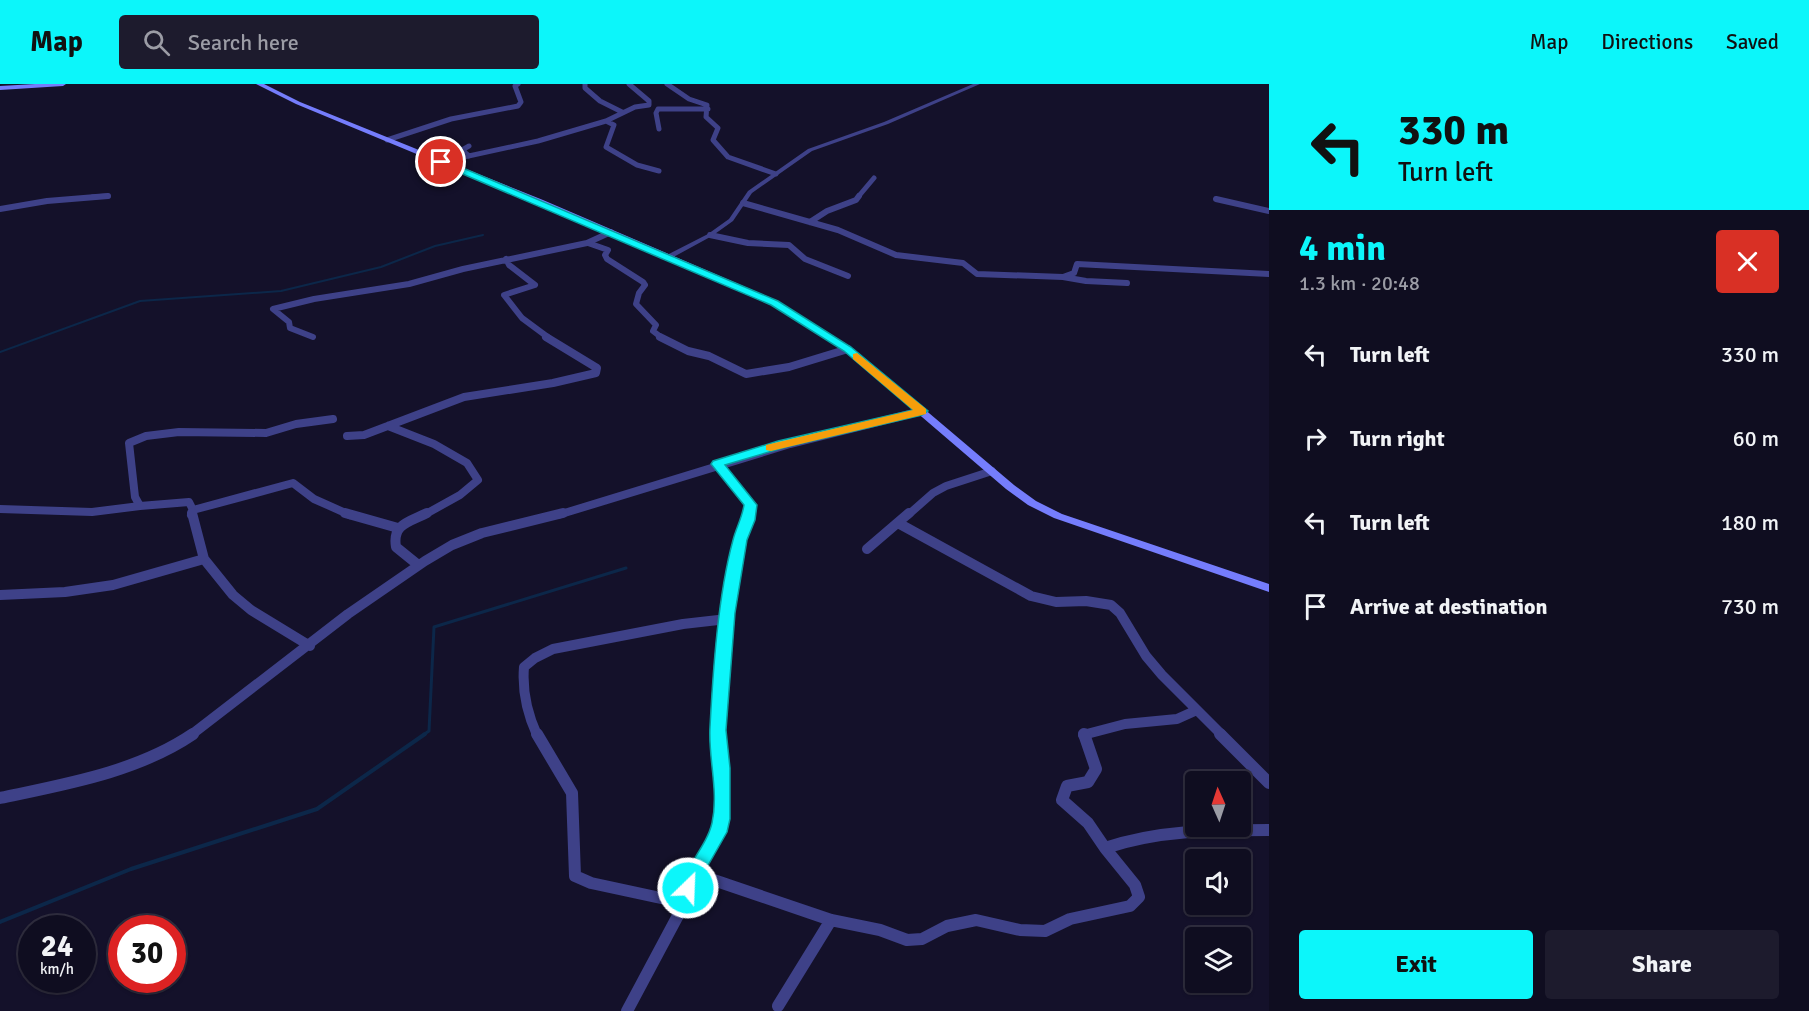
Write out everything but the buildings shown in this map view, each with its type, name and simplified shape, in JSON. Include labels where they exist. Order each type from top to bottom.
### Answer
[{"type":"main road","points":[[0,87],[63,84]]},
{"type":"main road","points":[[259,84],[298,103],[611,232],[665,258],[739,286],[775,303],[848,349],[1032,503],[1058,516],[1269,588]]},
{"type":"street","points":[[387,140],[423,127],[494,109],[518,106],[521,102],[515,86],[518,84]]},
{"type":"street","points":[[585,84],[585,88],[600,101],[622,112]]},
{"type":"street","points":[[629,84],[649,100],[649,105]]},
{"type":"street","points":[[667,84],[688,99],[705,104],[708,109],[706,117],[718,128],[713,135],[713,140],[728,157],[776,174]]},
{"type":"street","points":[[665,258],[710,235],[731,220],[750,192],[810,150],[886,123],[977,84]]},
{"type":"street","points":[[441,162],[538,141],[606,121],[622,112],[649,105],[658,109],[708,109]]},
{"type":"street","points":[[658,109],[656,113],[660,129]]},
{"type":"street","points":[[606,121],[614,125],[606,147],[637,165],[659,171]]},
{"type":"street","points":[[468,156],[462,150],[469,146]]},
{"type":"street","points":[[810,222],[827,211],[856,200],[861,190],[874,178]]},
{"type":"street","points":[[0,209],[46,201],[108,196]]},
{"type":"street","points":[[1216,199],[1269,211]]},
{"type":"street","points":[[743,203],[857,237],[896,255],[963,263],[977,274],[1063,277],[1086,281],[1127,283]]},
{"type":"street","points":[[313,337],[290,328],[289,322],[273,309],[314,299],[409,284],[506,259],[588,243],[611,232]]},
{"type":"street","points":[[710,235],[748,243],[789,245],[805,259],[848,276]]},
{"type":"street","points":[[588,243],[604,247],[608,250],[605,255],[607,259],[643,282],[645,285],[636,300],[638,310],[656,325],[653,331],[658,336],[688,351],[699,353],[746,374],[789,367],[848,349]]},
{"type":"street","points":[[347,436],[364,435],[464,397],[553,383],[596,373],[597,368],[580,355],[568,352],[531,326],[511,306],[504,295],[535,285],[509,266],[506,259]]},
{"type":"street","points":[[1063,277],[1074,273],[1077,264],[1269,274]]},
{"type":"street","points":[[0,798],[131,766],[169,748],[219,714],[374,594],[417,564],[480,532],[572,511],[633,489],[782,444],[922,411]]},
{"type":"street","points":[[141,506],[135,497],[129,443],[146,436],[179,432],[266,433],[296,424],[333,419]]},
{"type":"street","points":[[388,426],[424,439],[467,463],[478,480],[454,499],[398,528],[394,536],[396,547],[417,564]]},
{"type":"street","points":[[627,1011],[684,903],[693,873],[718,832],[721,819],[722,768],[717,730],[727,619],[740,540],[748,520],[750,505],[717,464]]},
{"type":"street","points":[[867,549],[939,490],[992,471]]},
{"type":"street","points":[[193,510],[293,483],[299,489],[325,503],[373,523],[398,528]]},
{"type":"street","points":[[0,509],[92,512],[189,502],[193,510],[192,515],[204,559],[233,595],[251,610],[310,645]]},
{"type":"street","points":[[898,523],[1031,596],[1056,602],[1086,601],[1111,605],[1120,613],[1152,662],[1269,783]]},
{"type":"street","points":[[0,596],[60,592],[129,582],[184,563],[204,559]]},
{"type":"street","points":[[684,903],[627,892],[591,883],[575,876],[572,861],[572,792],[547,755],[527,714],[527,701],[522,679],[524,668],[535,658],[553,649],[683,624],[727,619]]},
{"type":"street","points":[[693,873],[831,920],[880,930],[907,940],[922,939],[947,926],[976,920],[1020,930],[1045,931],[1070,919],[1130,906],[1139,897],[1135,885],[1088,823],[1062,800],[1067,786],[1088,782],[1096,769],[1083,734],[1125,724],[1177,719],[1197,710]]},
{"type":"street","points":[[1105,848],[1125,840],[1191,831],[1269,830]]},
{"type":"street","points":[[778,1006],[831,920]]},
{"type":"waterway","points":[[0,352],[140,301],[281,291],[381,267],[435,246],[483,235]]},
{"type":"waterway","points":[[423,735],[429,731],[434,627],[626,568]]},
{"type":"waterway","points":[[0,922],[131,869],[317,809],[425,734]]},
{"type":"slow traffic","points":[[771,447],[922,411],[857,356]]},
{"type":"route","points":[[441,162],[775,303],[848,349],[922,411],[782,444],[717,464],[726,472],[750,505],[748,520],[740,540],[727,613],[717,730],[722,768],[721,819],[718,832],[693,873],[688,888]]}]
